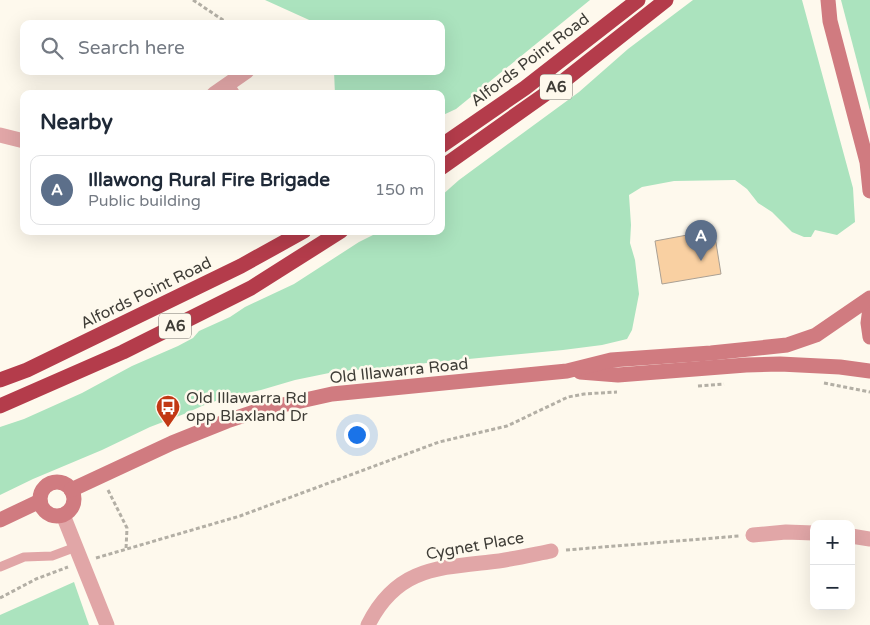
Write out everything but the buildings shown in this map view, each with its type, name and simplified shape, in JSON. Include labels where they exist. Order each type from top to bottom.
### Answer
[{"type":"highway","name":"Alfords Point Road","points":[[445,143],[525,88],[638,0]]},
{"type":"highway","name":"A6","points":[[445,165],[561,83],[666,0]]},
{"type":"highway","name":"Alfords Point Road","points":[[0,380],[27,370],[241,266],[297,235]]},
{"type":"highway","name":"A6","points":[[0,406],[123,352],[251,288],[336,235]]},
{"type":"street","points":[[819,0],[830,21]]},
{"type":"street","points":[[828,0],[830,21],[868,165],[870,191]]},
{"type":"street","points":[[232,89],[244,75]]},
{"type":"street","points":[[0,135],[20,140]]},
{"type":"street","name":"Old Illawarra Road","points":[[71,490],[136,459],[218,424],[278,406],[332,394],[567,371],[611,360],[711,353],[787,345],[816,335],[829,328],[870,298]]},
{"type":"street","points":[[870,308],[868,323],[870,337]]},
{"type":"street","name":"Old Illawarra Road","points":[[567,371],[618,375],[780,364],[840,367],[870,371]]},
{"type":"street","points":[[54,482],[64,483],[71,490],[74,504],[71,509],[58,516],[48,514],[41,506],[40,501],[40,496],[45,487],[54,482]]},
{"type":"street","points":[[0,520],[40,501]]},
{"type":"street","points":[[63,515],[107,625]]},
{"type":"street","points":[[752,535],[786,532],[810,533]]},
{"type":"street","points":[[855,536],[870,538]]},
{"type":"street","name":"Cygnet Place","points":[[368,625],[383,600],[393,590],[422,573],[442,567],[491,562],[551,551]]},
{"type":"lane","points":[[0,567],[24,557],[52,556],[76,547]]},
{"type":"path","points":[[193,0],[223,20]]},
{"type":"path","points":[[818,382],[870,392]]},
{"type":"path","points":[[689,387],[729,383]]},
{"type":"path","points":[[93,559],[240,516],[439,442],[507,426],[568,397],[620,392]]},
{"type":"path","points":[[106,488],[127,528],[126,549]]},
{"type":"path","points":[[551,551],[752,535]]},
{"type":"path","points":[[0,598],[36,579],[68,567]]},
{"type":"green space","points":[[265,0],[590,0],[456,109],[445,114],[445,90],[335,90],[334,75],[445,75],[445,20],[309,20]]},
{"type":"green space","points":[[693,0],[802,0],[853,188],[855,222],[837,235],[815,230],[811,237],[804,237],[792,232],[735,180],[674,181],[642,187],[629,195],[630,243],[635,260],[639,294],[632,330],[627,339],[602,345],[563,350],[334,372],[295,380],[224,398],[202,406],[150,427],[0,495],[0,427],[24,419],[82,393],[132,366],[178,346],[193,338],[199,331],[294,284],[373,235],[445,235],[445,192],[459,180],[579,92],[628,49]]},
{"type":"green space","points":[[841,0],[870,0],[870,111]]},
{"type":"green space","points":[[74,582],[89,625],[0,625],[0,615]]},
{"type":"place","name":"Illawong Rural Fire Brigade","points":[[701,261]]},
{"type":"place","name":"Old Illawarra Rd opp Blaxland Dr","points":[[168,428]]}]
